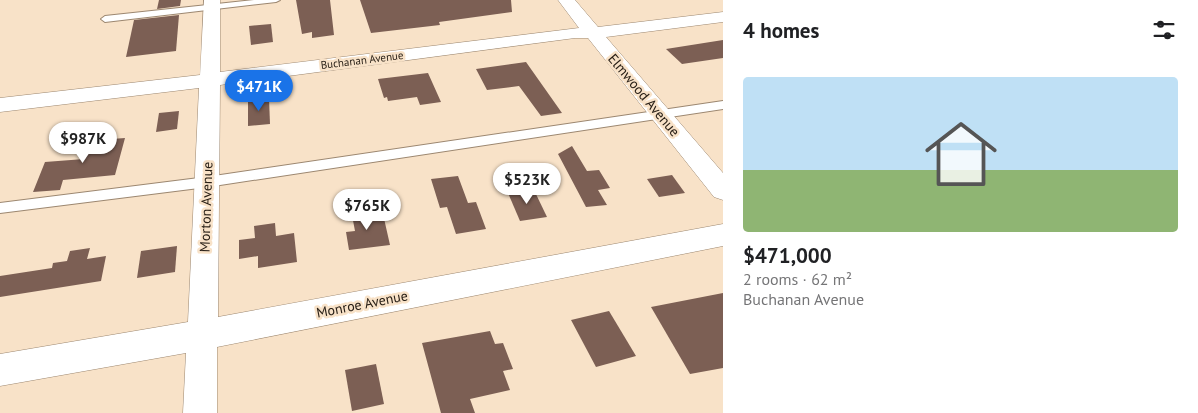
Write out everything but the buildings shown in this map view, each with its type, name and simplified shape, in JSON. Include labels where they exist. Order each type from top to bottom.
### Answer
[{"type":"street","name":"Elmwood Avenue","points":[[566,0],[723,190]]},
{"type":"street","name":"Morton Avenue","points":[[200,413],[212,4]]},
{"type":"street","name":"Buchanan Avenue","points":[[0,104],[210,80],[575,33],[593,33],[723,17]]},
{"type":"street","name":"Monroe Avenue","points":[[0,370],[203,335],[723,235]]},
{"type":"lane","points":[[105,19],[212,4],[276,0]]},
{"type":"lane","points":[[0,208],[207,182],[723,105]]}]
